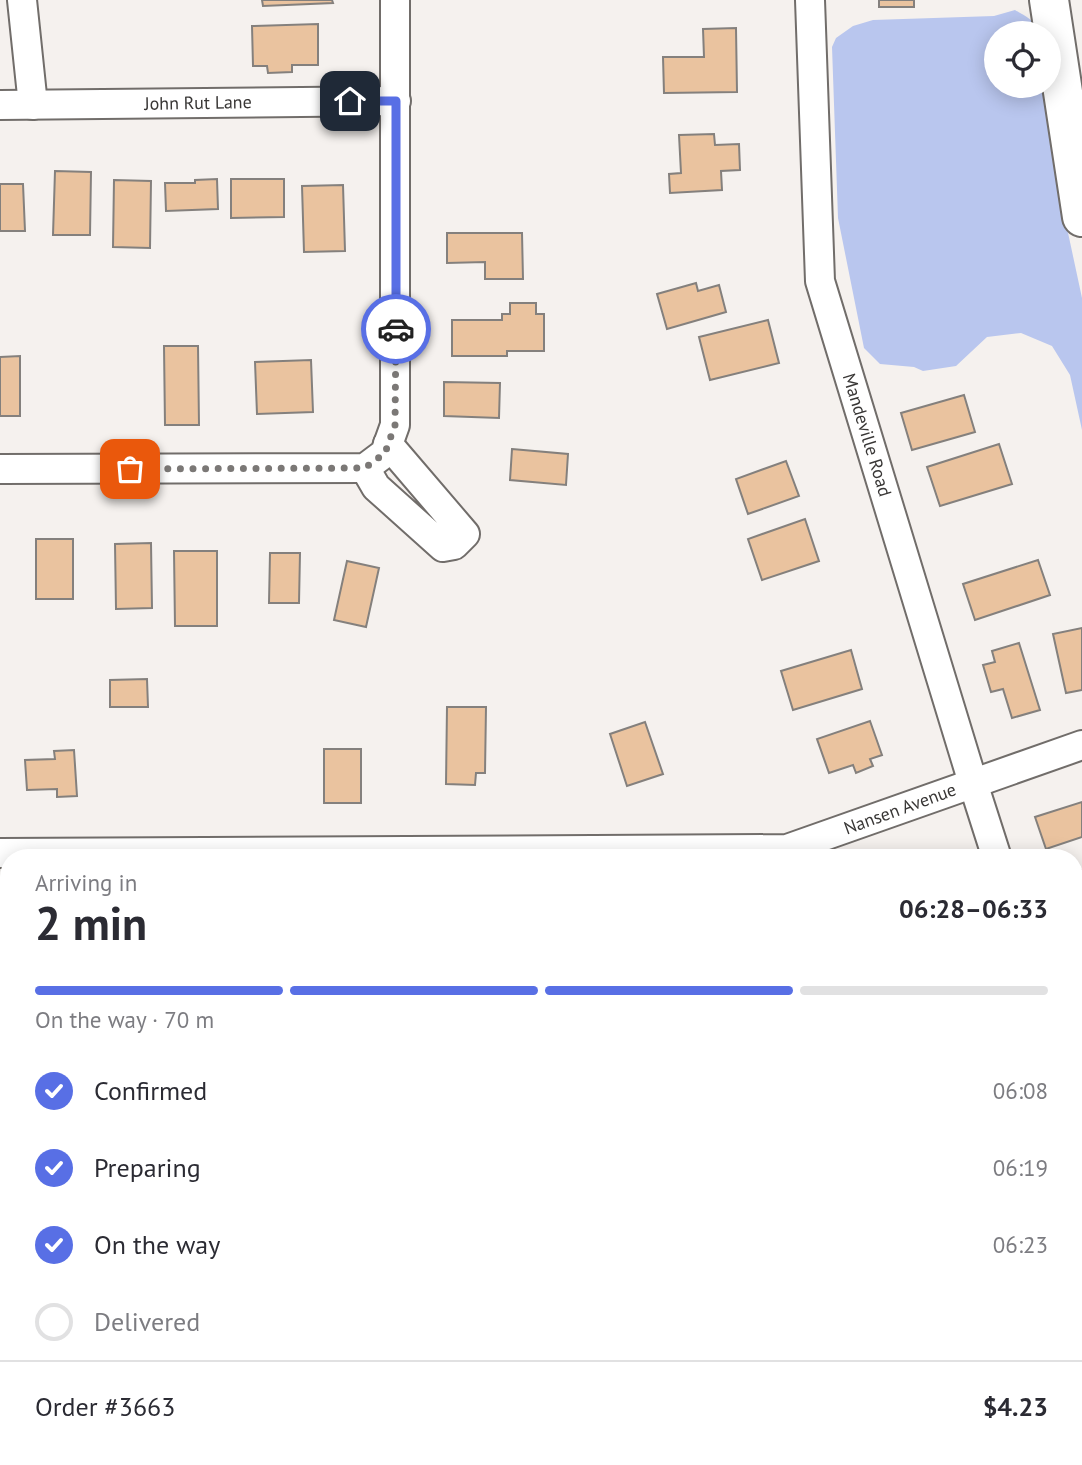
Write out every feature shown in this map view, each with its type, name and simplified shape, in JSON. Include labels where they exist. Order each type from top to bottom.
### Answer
[{"type":"main road","points":[[1049,0],[1082,217]]},
{"type":"street","points":[[22,0],[33,105]]},
{"type":"street","points":[[0,469],[365,468],[385,453],[395,425],[396,0]]},
{"type":"street","name":"Mandeville Road","points":[[810,0],[820,281],[994,849]]},
{"type":"street","name":"John Rut Lane","points":[[0,105],[396,101]]},
{"type":"street","points":[[365,468],[376,487],[443,547],[454,545],[465,534],[388,444]]},
{"type":"street","name":"Nansen Avenue","points":[[787,849],[1082,745]]},
{"type":"shaded area","points":[[1015,10],[1032,21],[984,21],[984,98],[1047,98],[1055,172],[1082,298],[1082,430],[1070,375],[1052,346],[1021,333],[987,337],[956,366],[923,371],[914,367],[880,364],[864,348],[838,218],[832,47],[836,38],[853,26],[873,20],[994,16]]},
{"type":"building","points":[[262,0],[332,0],[333,3],[263,6]]},
{"type":"building","points":[[879,0],[914,0],[914,7],[879,7]]},
{"type":"building","points":[[318,24],[318,65],[292,65],[292,72],[268,73],[267,66],[253,66],[252,26]]},
{"type":"building","points":[[736,28],[737,92],[664,93],[663,57],[704,57],[703,29]]},
{"type":"building","points":[[714,134],[715,145],[739,144],[740,170],[721,171],[722,190],[670,193],[669,174],[681,173],[679,135]]},
{"type":"building","points":[[55,171],[91,172],[90,235],[53,235]]},
{"type":"building","points":[[217,179],[218,209],[166,211],[165,183],[195,183],[195,180]]},
{"type":"building","points":[[231,179],[284,179],[284,217],[231,218]]},
{"type":"building","points":[[114,180],[151,181],[150,248],[113,247]]},
{"type":"building","points":[[0,184],[23,184],[25,231],[0,231]]},
{"type":"building","points":[[343,185],[345,251],[304,252],[302,186]]},
{"type":"building","points":[[447,233],[522,233],[523,279],[485,279],[485,262],[447,263]]},
{"type":"building","points":[[696,283],[698,291],[719,285],[726,312],[667,329],[657,294]]},
{"type":"building","points":[[510,303],[536,303],[536,314],[544,314],[544,351],[507,351],[507,356],[452,356],[452,320],[502,320],[502,314],[510,314]]},
{"type":"building","points":[[768,320],[779,363],[710,380],[699,337]]},
{"type":"building","points":[[164,346],[198,346],[199,425],[165,425]]},
{"type":"building","points":[[20,356],[20,416],[0,416],[0,357]]},
{"type":"building","points":[[311,360],[313,412],[257,414],[255,362]]},
{"type":"building","points":[[444,382],[500,383],[499,418],[444,416]]},
{"type":"building","points":[[964,395],[975,432],[912,450],[901,413]]},
{"type":"building","points":[[999,444],[1012,484],[940,506],[927,467]]},
{"type":"building","points":[[512,449],[568,454],[566,485],[510,480]]},
{"type":"building","points":[[786,461],[799,496],[748,514],[736,479]]},
{"type":"building","points":[[805,519],[819,561],[762,580],[748,539]]},
{"type":"building","points":[[36,539],[73,539],[73,599],[36,599]]},
{"type":"building","points":[[151,543],[152,608],[116,609],[115,544]]},
{"type":"building","points":[[174,551],[217,551],[217,626],[175,626]]},
{"type":"building","points":[[270,553],[300,553],[299,603],[269,603]]},
{"type":"building","points":[[1038,560],[1050,595],[975,620],[963,584]]},
{"type":"building","points":[[347,561],[379,568],[366,627],[334,620]]},
{"type":"building","points":[[1082,628],[1082,690],[1066,693],[1053,634]]},
{"type":"building","points":[[1019,643],[1040,710],[1012,718],[1003,689],[991,692],[983,665],[995,662],[992,651]]},
{"type":"building","points":[[851,650],[862,689],[793,710],[781,671]]},
{"type":"building","points":[[147,679],[148,707],[110,707],[110,680]]},
{"type":"building","points":[[447,707],[486,707],[485,773],[476,773],[475,785],[446,784]]},
{"type":"building","points":[[870,721],[882,755],[870,759],[873,766],[856,773],[853,765],[829,773],[817,739]]},
{"type":"building","points":[[645,722],[663,774],[627,786],[610,734]]},
{"type":"building","points":[[324,749],[361,749],[361,803],[324,803]]},
{"type":"building","points":[[74,750],[77,796],[57,797],[57,789],[27,790],[25,760],[55,759],[54,751]]},
{"type":"building","points":[[1082,802],[1082,837],[1046,849],[1035,817]]},
{"type":"way so far","points":[[130,469],[365,468],[385,453],[395,425],[396,329]]},
{"type":"route","points":[[350,101],[396,101],[396,329]]}]
